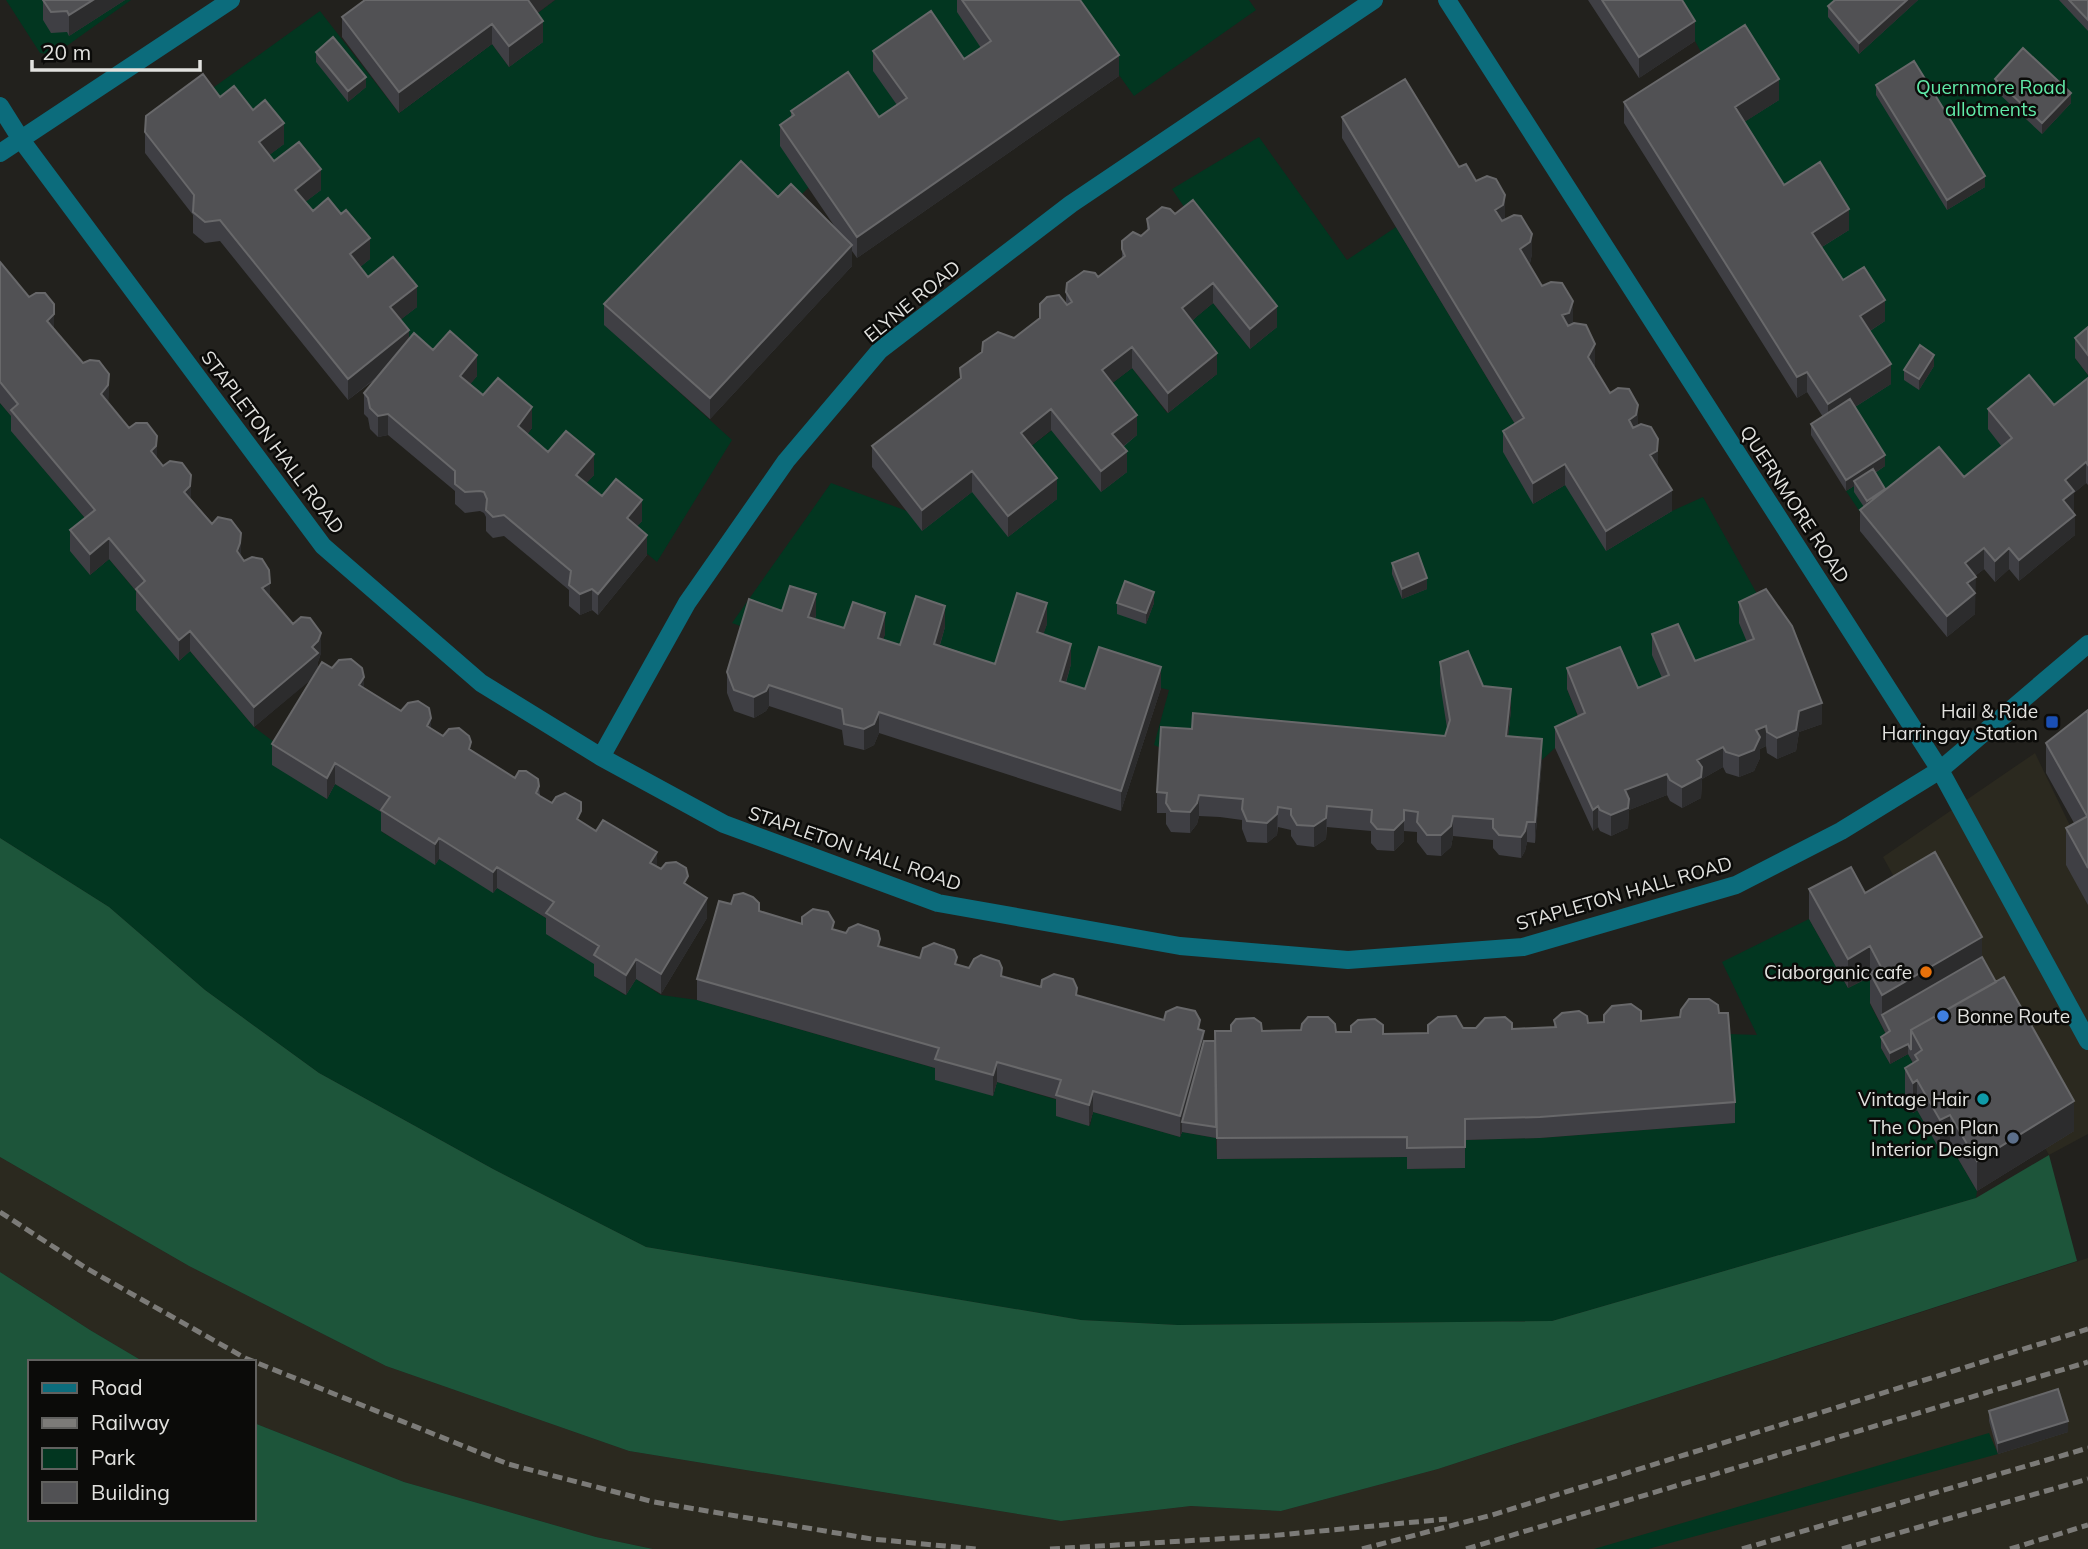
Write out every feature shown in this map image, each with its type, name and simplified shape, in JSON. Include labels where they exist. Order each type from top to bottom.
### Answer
[{"type":"street","points":[[0,153],[22,141],[230,0]]},
{"type":"street","name":"ELYNE ROAD","points":[[601,757],[687,603],[786,461],[880,350],[1071,204],[1374,0]]},
{"type":"street","name":"QUERNMORE ROAD","points":[[1447,0],[1940,769],[2088,1041]]},
{"type":"street","name":"STAPLETON HALL ROAD","points":[[0,106],[22,141],[323,546],[481,683],[601,757],[724,824],[938,903],[1180,946],[1348,960],[1523,947],[1735,885],[1841,831],[1940,769],[2088,644]]},
{"type":"shaded area","points":[[2035,753],[2088,863],[2088,1134],[2049,1155],[1883,857]]},
{"type":"shaded area","points":[[0,1157],[189,1266],[386,1366],[629,1451],[1061,1521],[1191,1506],[1281,1511],[1438,1469],[2088,1258],[2088,1549],[653,1549],[596,1537],[404,1482],[256,1424],[256,1360],[141,1360],[0,1272]]},
{"type":"green space","points":[[6,0],[131,0],[54,55],[40,53]]},
{"type":"green space","points":[[555,0],[974,0],[991,62],[809,187],[778,218],[605,325],[732,440],[657,562],[518,447],[532,428],[483,416],[433,371],[368,298],[203,95],[320,11],[399,113],[492,44],[509,67],[527,21]]},
{"type":"green space","points":[[1035,0],[1249,0],[1256,10],[1134,96],[1069,5]]},
{"type":"green space","name":"Quernmore Road allotments","points":[[1667,0],[2088,0],[2088,348],[2075,358],[2088,375],[2088,398],[2012,459],[1868,524],[1846,491],[1885,466],[1850,410],[1843,301],[1784,206],[1695,41]]},
{"type":"green space","points":[[1259,137],[1347,260],[1396,227],[1524,439],[1533,504],[1565,485],[1672,511],[1703,497],[1766,610],[1754,660],[1669,695],[1567,689],[1585,734],[1555,748],[1542,760],[1506,757],[1450,741],[1161,748],[1154,745],[1169,690],[1161,688],[1085,710],[995,684],[900,666],[878,658],[885,634],[844,649],[732,623],[831,483],[907,511],[972,492],[1132,368],[1167,413],[1217,374],[1182,329],[1213,303],[1250,349],[1193,220],[1172,189]]},
{"type":"green space","points":[[0,403],[18,424],[12,431],[95,530],[90,575],[109,559],[145,602],[179,660],[190,651],[254,727],[282,748],[326,799],[335,784],[390,817],[382,832],[435,864],[439,859],[493,892],[497,888],[554,923],[599,967],[594,976],[625,995],[636,979],[661,995],[697,1000],[938,1069],[992,1096],[997,1082],[1061,1101],[1090,1126],[1093,1112],[1180,1137],[1182,1132],[1216,1138],[1217,1159],[1407,1157],[1408,1169],[1465,1168],[1465,1140],[1540,1138],[1734,1123],[1728,1034],[1757,1035],[1722,962],[1809,919],[1848,988],[1870,976],[1870,1004],[1890,1042],[1881,1048],[1890,1064],[1908,1054],[1922,1080],[1914,1113],[1917,1110],[1940,1150],[1950,1145],[1977,1191],[1976,1198],[1552,1321],[1178,1325],[1081,1320],[646,1247],[493,1169],[319,1073],[205,990],[109,907],[0,838]]},
{"type":"green space","points":[[0,838],[109,907],[205,990],[319,1073],[493,1169],[646,1247],[1081,1320],[1178,1325],[1552,1321],[1976,1198],[2049,1155],[2077,1261],[1438,1469],[1281,1511],[1191,1506],[1061,1521],[629,1451],[386,1366],[189,1266],[0,1157]]},
{"type":"green space","points":[[0,1272],[141,1360],[28,1360],[28,1521],[256,1521],[256,1424],[404,1482],[596,1537],[653,1549],[0,1549]]},
{"type":"green space","points":[[1989,1433],[1998,1454],[1648,1549],[1594,1549]]},
{"type":"building","points":[[43,0],[93,0],[69,15],[67,11],[51,12]]},
{"type":"building","points":[[365,0],[528,0],[543,21],[509,46],[492,24],[399,92],[342,17]]},
{"type":"building","points":[[962,0],[1080,0],[1119,55],[857,237],[780,125],[794,115],[791,111],[848,72],[879,117],[907,98],[873,51],[931,11],[964,59],[991,41]]},
{"type":"building","points":[[1602,0],[1682,0],[1695,21],[1639,57]]},
{"type":"building","points":[[1835,0],[1907,0],[1859,43],[1828,6]]},
{"type":"building","points":[[2069,0],[2088,0],[2088,20]]},
{"type":"building","points":[[1745,25],[1779,79],[1735,107],[1784,185],[1820,162],[1849,209],[1812,233],[1843,280],[1864,267],[1885,300],[1860,316],[1891,364],[1828,404],[1807,372],[1797,377],[1624,102]]},
{"type":"building","points":[[333,37],[366,77],[348,91],[316,52]]},
{"type":"building","points":[[2023,48],[2071,93],[2042,123],[1995,79]]},
{"type":"building","points":[[1914,61],[1985,176],[1947,200],[1876,85]]},
{"type":"building","points":[[203,74],[220,97],[234,86],[253,110],[265,100],[284,123],[259,142],[274,161],[299,142],[321,169],[295,190],[313,211],[328,198],[341,214],[346,210],[370,238],[350,254],[368,277],[393,257],[417,286],[390,307],[409,330],[348,379],[220,220],[205,222],[193,212],[194,195],[145,132],[146,116]]},
{"type":"building","points":[[1405,79],[1459,167],[1466,164],[1476,181],[1487,176],[1496,179],[1505,195],[1503,205],[1495,210],[1502,221],[1514,215],[1521,216],[1532,234],[1530,242],[1520,249],[1542,286],[1551,282],[1562,283],[1573,301],[1569,313],[1562,315],[1568,326],[1574,323],[1586,325],[1595,344],[1588,357],[1610,393],[1618,388],[1629,389],[1638,405],[1636,415],[1629,420],[1633,428],[1641,424],[1651,427],[1658,439],[1657,451],[1650,455],[1672,490],[1606,531],[1565,464],[1533,483],[1503,431],[1524,418],[1342,117]]},
{"type":"building","points":[[741,161],[778,197],[791,184],[852,245],[710,398],[604,304]]},
{"type":"building","points":[[1193,200],[1277,306],[1250,329],[1213,283],[1182,308],[1217,353],[1168,393],[1132,347],[1102,370],[1137,415],[1112,434],[1127,451],[1101,471],[1051,409],[1021,433],[1057,478],[1008,516],[972,471],[922,510],[872,446],[961,378],[960,368],[982,352],[983,342],[998,332],[1014,338],[1040,318],[1040,304],[1047,297],[1059,295],[1067,305],[1072,302],[1066,292],[1067,283],[1084,271],[1095,273],[1098,277],[1125,256],[1122,241],[1133,232],[1141,236],[1149,229],[1147,219],[1162,207],[1175,214]]},
{"type":"building","points":[[0,262],[29,297],[36,293],[45,293],[54,304],[54,314],[47,321],[83,363],[90,360],[99,361],[109,374],[108,385],[101,394],[129,428],[136,423],[147,423],[157,436],[156,446],[151,451],[163,466],[170,461],[182,463],[191,475],[190,486],[184,492],[212,524],[218,517],[231,520],[241,533],[237,551],[244,561],[252,557],[262,559],[269,570],[270,583],[262,588],[293,624],[301,617],[310,618],[321,633],[312,647],[318,653],[254,707],[190,631],[179,640],[136,589],[145,581],[109,538],[90,554],[70,530],[95,510],[11,410],[18,404],[0,382]]},
{"type":"building","points":[[2088,327],[2088,355],[2075,338]]},
{"type":"building","points":[[450,331],[477,355],[460,376],[483,395],[498,378],[532,407],[518,426],[548,452],[566,431],[594,454],[576,475],[602,496],[616,479],[642,500],[627,518],[647,535],[598,594],[592,589],[580,594],[569,585],[571,571],[504,515],[493,517],[486,510],[487,499],[484,492],[465,492],[455,484],[455,471],[388,414],[378,416],[370,408],[364,393],[414,333],[433,350]]},
{"type":"building","points":[[1920,345],[1934,355],[1919,379],[1904,370]]},
{"type":"building","points":[[2029,375],[2054,405],[2088,378],[2088,465],[2086,462],[2065,480],[2074,491],[2063,500],[2075,515],[2019,560],[2009,548],[1995,561],[1984,548],[1965,563],[1976,577],[1967,583],[1975,593],[1947,616],[1860,510],[1939,447],[1964,477],[2012,438],[1988,409]]},
{"type":"building","points":[[1850,399],[1885,455],[1846,480],[1811,424]]},
{"type":"building","points":[[1873,469],[1885,489],[1867,501],[1854,481]]},
{"type":"building","points":[[1418,553],[1427,578],[1402,589],[1392,563]]},
{"type":"building","points":[[1125,581],[1154,592],[1146,613],[1117,603]]},
{"type":"building","points":[[790,586],[816,594],[808,617],[844,628],[853,602],[885,613],[878,638],[900,645],[916,596],[945,606],[934,644],[995,664],[1017,593],[1047,603],[1037,632],[1071,644],[1060,681],[1085,689],[1099,647],[1161,667],[1121,791],[879,712],[874,724],[864,729],[844,724],[842,709],[769,685],[766,691],[754,697],[734,690],[727,672],[749,599],[782,611]]},
{"type":"building","points":[[1766,589],[1792,626],[1822,703],[1799,711],[1796,730],[1777,738],[1767,732],[1766,726],[1756,730],[1760,737],[1754,750],[1739,756],[1726,752],[1723,747],[1697,760],[1702,767],[1701,777],[1682,787],[1670,780],[1667,774],[1625,790],[1629,799],[1628,808],[1611,815],[1600,810],[1598,806],[1593,810],[1555,727],[1585,713],[1567,668],[1620,647],[1638,688],[1669,675],[1652,634],[1678,624],[1695,661],[1754,639],[1739,602]]},
{"type":"building","points":[[1468,651],[1483,686],[1511,689],[1506,736],[1542,739],[1535,822],[1527,822],[1521,837],[1499,835],[1493,828],[1493,819],[1453,816],[1451,826],[1441,835],[1427,835],[1417,822],[1418,812],[1404,810],[1404,820],[1394,830],[1377,829],[1371,822],[1372,810],[1327,806],[1326,818],[1314,826],[1297,825],[1291,815],[1291,809],[1278,807],[1277,814],[1267,823],[1247,821],[1242,809],[1243,799],[1199,795],[1190,812],[1171,811],[1166,803],[1167,793],[1157,792],[1161,727],[1192,729],[1193,713],[1445,736],[1450,720],[1440,662]]},
{"type":"building","points":[[351,659],[362,668],[364,677],[359,685],[401,711],[408,703],[418,701],[429,708],[431,718],[427,726],[443,736],[449,729],[459,728],[469,736],[469,749],[515,778],[519,771],[526,771],[538,779],[536,793],[540,796],[552,803],[556,797],[565,793],[581,802],[577,819],[596,831],[603,820],[657,852],[650,863],[661,869],[666,863],[676,862],[686,868],[688,876],[684,883],[707,898],[661,974],[636,959],[626,975],[594,955],[599,946],[546,913],[554,902],[497,867],[493,872],[439,838],[435,844],[381,810],[390,797],[335,763],[327,778],[272,744],[322,662],[332,668],[339,660]]},
{"type":"building","points":[[2088,710],[2088,816],[2087,816],[2046,743]]},
{"type":"building","points":[[2088,816],[2088,868],[2066,828]]},
{"type":"building","points":[[1935,852],[1982,937],[1882,995],[1870,973],[1881,967],[1870,946],[1848,959],[1809,889],[1851,867],[1865,893]]},
{"type":"building","points":[[743,893],[759,903],[759,911],[802,924],[802,917],[813,909],[828,912],[834,922],[832,929],[846,933],[849,928],[858,924],[878,931],[878,946],[920,958],[923,948],[934,943],[954,950],[957,957],[955,964],[969,968],[974,959],[981,955],[999,961],[1001,976],[1041,987],[1042,980],[1054,974],[1073,979],[1077,988],[1076,995],[1164,1020],[1166,1012],[1177,1007],[1195,1011],[1200,1020],[1198,1029],[1204,1031],[1180,1116],[1093,1091],[1089,1105],[1056,1095],[1061,1080],[997,1062],[993,1075],[935,1059],[939,1048],[697,979],[719,901],[731,904],[734,895]]},
{"type":"building","points":[[1982,957],[1996,982],[1911,1030],[1911,1050],[1908,1044],[1890,1053],[1881,1037],[1890,1031],[1882,1015]]},
{"type":"building","points":[[2004,977],[2074,1101],[1977,1161],[1950,1115],[1940,1120],[1917,1080],[1913,1083],[1905,1068],[1918,1060],[1915,1055],[1922,1050],[1911,1030]]},
{"type":"building","points":[[1689,999],[1709,999],[1718,1005],[1719,1013],[1728,1013],[1735,1102],[1540,1117],[1465,1119],[1465,1147],[1407,1148],[1407,1137],[1217,1138],[1215,1031],[1231,1031],[1231,1025],[1236,1019],[1254,1018],[1261,1023],[1262,1031],[1301,1030],[1308,1017],[1328,1017],[1335,1024],[1336,1032],[1351,1032],[1351,1026],[1358,1020],[1375,1019],[1383,1025],[1383,1034],[1428,1033],[1428,1025],[1438,1017],[1456,1016],[1463,1028],[1476,1028],[1485,1018],[1505,1017],[1512,1023],[1512,1029],[1556,1027],[1554,1020],[1562,1013],[1579,1011],[1587,1016],[1588,1023],[1604,1022],[1604,1015],[1612,1006],[1631,1004],[1641,1011],[1641,1021],[1680,1017],[1681,1010]]},
{"type":"building","points":[[1204,1041],[1215,1041],[1216,1127],[1182,1122]]},
{"type":"building","points":[[2058,1389],[2068,1421],[1998,1443],[1989,1411]]},
{"type":"railway","points":[[0,1212],[86,1268],[250,1360]]},
{"type":"railway","points":[[1362,1549],[1492,1515],[2088,1329]]},
{"type":"railway","points":[[256,1362],[508,1464],[654,1502],[872,1539],[976,1549]]},
{"type":"railway","points":[[1466,1549],[2088,1362]]},
{"type":"railway","points":[[1742,1549],[2088,1448]]},
{"type":"railway","points":[[1842,1549],[2088,1479]]},
{"type":"railway","points":[[1050,1549],[1268,1536],[1447,1519]]},
{"type":"railway","points":[[2010,1549],[2088,1525]]},
{"type":"place","name":"Hail & Ride Harringay Station","points":[[2052,722]]},
{"type":"place","name":"Ciaborganic cafe","points":[[1926,972]]},
{"type":"place","name":"Bonne Route","points":[[1943,1016]]},
{"type":"place","name":"Vintage Hair","points":[[1983,1099]]},
{"type":"place","name":"The Open Plan Interior Design","points":[[2013,1138]]}]
